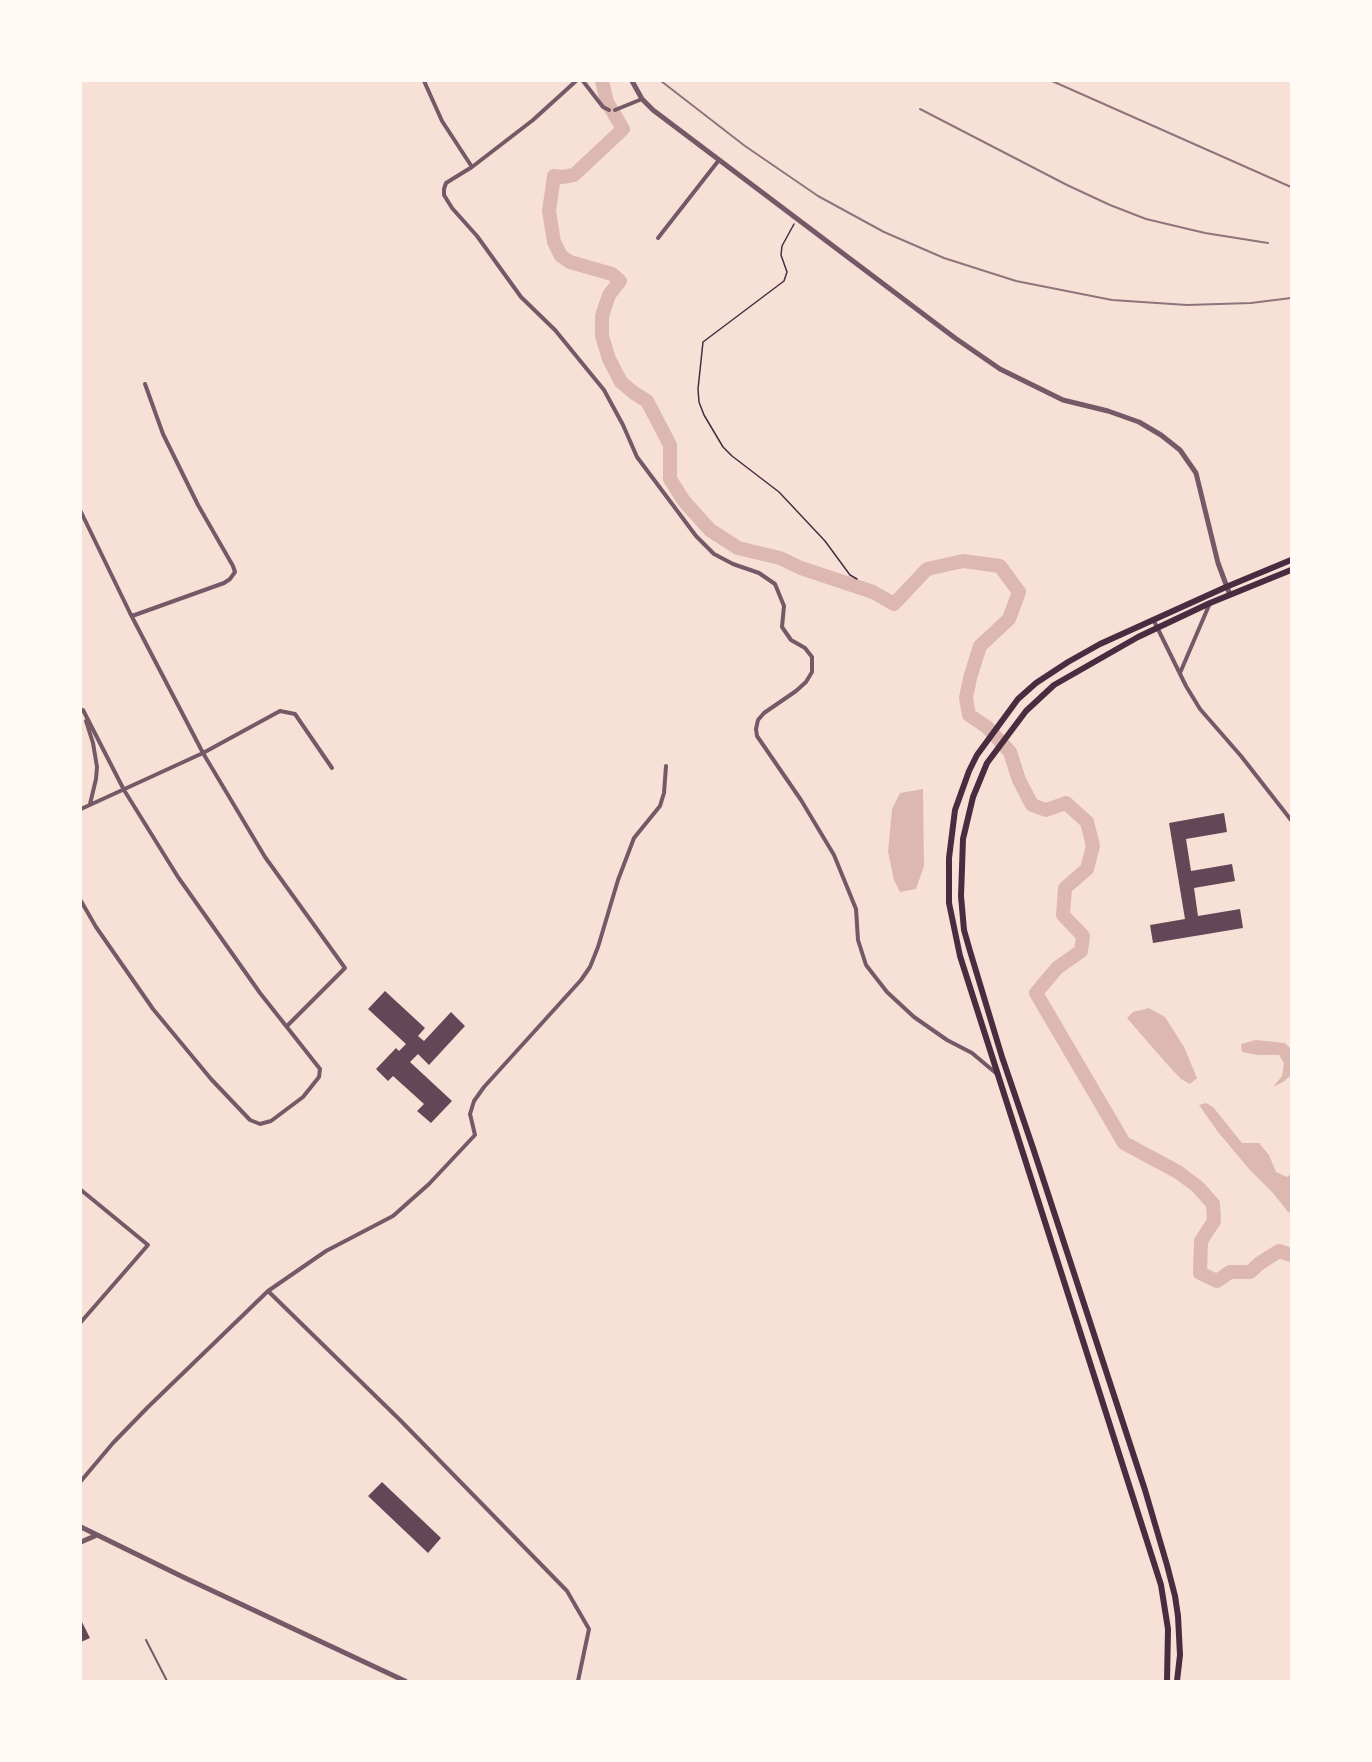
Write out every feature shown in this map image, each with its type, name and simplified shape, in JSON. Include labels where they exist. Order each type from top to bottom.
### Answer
[{"type":"main road","points":[[1167,1681],[1168,1629],[1161,1585],[960,956],[949,903],[949,858],[955,810],[977,755],[1004,716],[1036,683],[1100,644],[1291,560]]},
{"type":"main road","points":[[1177,1681],[1180,1655],[1178,1616],[1167,1564],[1034,1148],[1002,1057],[964,930],[961,896],[963,838],[973,797],[987,763],[1026,711],[1054,685],[1138,637],[1210,603],[1291,570]]},
{"type":"street","points":[[424,81],[442,121],[472,167]]},
{"type":"street","points":[[576,81],[533,120],[472,167],[446,183],[444,192],[447,202],[477,236],[521,297],[555,330],[604,390],[637,457],[696,536],[714,554],[733,564],[759,573],[775,584],[784,606],[782,627],[791,640],[805,648],[812,657],[812,672],[806,682],[796,691],[764,713],[758,720],[757,736],[801,800],[834,855],[856,909],[858,940],[866,965],[887,992],[914,1017],[947,1040],[972,1053],[998,1075]]},
{"type":"street","points":[[583,81],[603,107],[609,110]]},
{"type":"street","points":[[632,81],[642,99],[653,110],[955,338],[1000,369],[1063,400],[1108,411],[1139,422],[1180,450],[1196,473],[1218,563],[1230,595]]},
{"type":"street","points":[[617,110],[642,99]]},
{"type":"street","points":[[658,238],[719,160]]},
{"type":"street","points":[[132,616],[224,583],[234,576],[235,572],[198,505],[163,434],[145,384]]},
{"type":"street","points":[[81,512],[203,753],[266,857],[345,968],[287,1026]]},
{"type":"street","points":[[1180,674],[1210,603]]},
{"type":"street","points":[[1153,619],[1200,709],[1241,756],[1291,820]]},
{"type":"street","points":[[81,901],[96,927],[153,1009],[211,1079],[250,1120],[260,1124],[271,1121],[303,1097],[320,1077],[320,1069],[260,993],[178,877],[124,790],[82,708]]},
{"type":"street","points":[[82,708],[93,743],[97,766],[90,805]]},
{"type":"street","points":[[81,809],[203,753],[280,711],[295,714],[332,768]]},
{"type":"street","points":[[81,1481],[147,1407],[268,1292],[326,1251],[393,1216],[429,1184],[475,1135],[470,1114],[474,1101],[484,1087],[582,980],[590,967],[634,838],[660,806],[664,793],[666,766]]},
{"type":"street","points":[[81,1190],[148,1245],[81,1322]]},
{"type":"street","points":[[268,1292],[400,1420],[567,1591],[589,1629],[578,1681]]},
{"type":"street","points":[[81,1527],[405,1681]]},
{"type":"street","points":[[81,1542],[97,1535]]},
{"type":"lane","points":[[146,1640],[167,1681]]},
{"type":"path","points":[[797,218],[782,246],[787,272],[784,281],[703,342],[699,402],[723,447],[779,492],[825,541],[850,575],[857,579]]},
{"type":"shaded area","points":[[923,789],[924,866],[916,889],[900,892],[894,880],[888,852],[892,809],[900,793]]},
{"type":"shaded area","points":[[1149,1008],[1165,1017],[1184,1047],[1197,1078],[1190,1084],[1181,1079],[1127,1018],[1133,1012]]},
{"type":"shaded area","points":[[1256,1040],[1285,1043],[1291,1049],[1291,1075],[1273,1087],[1282,1076],[1284,1063],[1279,1055],[1242,1052],[1241,1044]]},
{"type":"shaded area","points":[[1206,1103],[1213,1107],[1242,1143],[1259,1143],[1269,1155],[1276,1172],[1287,1177],[1291,1174],[1291,1213],[1218,1132],[1199,1105]]},
{"type":"building","points":[[1224,813],[1227,832],[1186,839],[1191,871],[1232,864],[1235,881],[1194,888],[1198,916],[1240,909],[1243,928],[1153,943],[1150,925],[1185,919],[1169,823]]},
{"type":"building","points":[[385,991],[425,1028],[418,1036],[424,1041],[451,1012],[465,1026],[429,1065],[418,1054],[410,1062],[452,1101],[431,1123],[417,1111],[424,1104],[393,1076],[388,1081],[376,1069],[396,1048],[399,1051],[406,1044],[368,1009]]},
{"type":"building","points":[[382,1482],[441,1538],[428,1553],[368,1496]]},
{"type":"building","points":[[81,1620],[90,1638],[81,1642]]},
{"type":"waterway","points":[[602,81],[607,102],[623,129],[574,175],[554,176],[549,211],[554,242],[561,256],[570,262],[612,274],[620,281],[609,295],[602,316],[602,336],[609,359],[621,382],[647,401],[670,445],[670,479],[684,501],[710,530],[738,548],[780,558],[801,568],[873,592],[894,604],[927,569],[963,561],[1000,566],[1019,592],[1009,619],[980,646],[966,698],[969,715],[987,727],[1010,752],[1019,780],[1032,805],[1046,810],[1066,803],[1087,822],[1093,846],[1087,869],[1065,888],[1063,915],[1083,936],[1081,951],[1057,968],[1036,993],[1124,1143],[1178,1172],[1198,1187],[1213,1204],[1214,1221],[1201,1241],[1200,1273],[1217,1281],[1230,1272],[1250,1272],[1279,1251],[1291,1255]]},
{"type":"railway","points":[[661,81],[745,146],[818,196],[884,232],[944,258],[1016,281],[1112,300],[1187,305],[1251,303],[1291,298]]},
{"type":"railway","points":[[1052,81],[1291,187]]},
{"type":"railway","points":[[920,109],[1067,185],[1146,219],[1205,233],[1268,243]]}]
